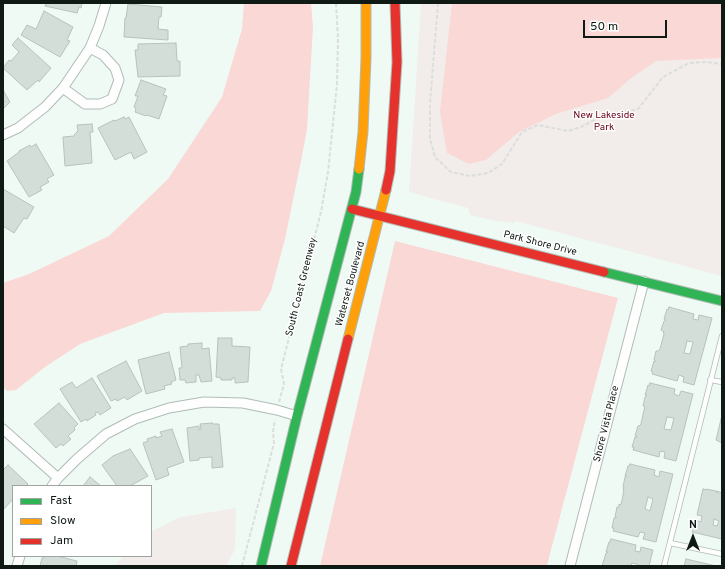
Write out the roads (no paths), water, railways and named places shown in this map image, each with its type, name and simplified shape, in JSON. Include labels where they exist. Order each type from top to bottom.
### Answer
[{"type":"street","points":[[3,135],[18,128],[45,107],[63,88],[90,48],[106,3]]},
{"type":"street","name":"Waterset Boulevard","points":[[261,566],[297,416],[356,192],[363,132],[366,58],[366,3]]},
{"type":"street","name":"Waterset Boulevard","points":[[291,566],[380,216],[390,171],[397,62],[395,3]]},
{"type":"street","points":[[63,88],[85,104],[100,104],[112,99],[119,80],[115,68],[103,55],[90,48]]},
{"type":"street","name":"Park Shore Drive","points":[[352,209],[722,301]]},
{"type":"street","name":"Shore Vista Place","points":[[570,566],[644,281]]},
{"type":"street","points":[[3,429],[55,482],[76,459],[106,434],[135,419],[169,408],[204,402],[243,403],[297,416]]},
{"type":"lane","points":[[664,566],[722,336]]},
{"type":"lane","points":[[710,380],[722,382]]},
{"type":"lane","points":[[670,543],[722,554]]},
{"type":"park label","name":"New Lakeside Park","points":[[604,122]]}]
